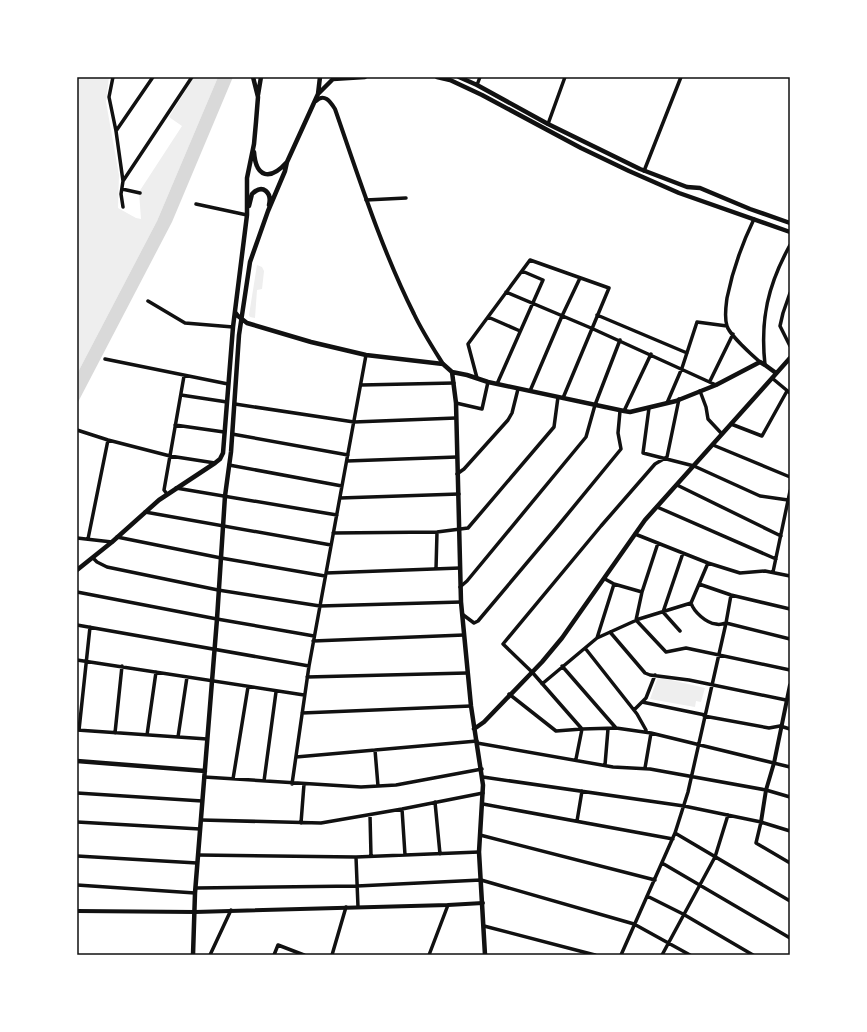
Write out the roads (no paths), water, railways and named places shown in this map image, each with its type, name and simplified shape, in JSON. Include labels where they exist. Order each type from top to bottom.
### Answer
[{"type":"main road","points":[[253,77],[258,96]]},
{"type":"main road","points":[[247,215],[247,178],[254,144],[260,77]]},
{"type":"main road","points":[[318,94],[320,77]]},
{"type":"main road","points":[[193,955],[195,890],[217,619],[224,496],[229,465],[235,404],[239,335],[250,262],[268,211],[285,172],[287,162],[318,94],[333,79],[365,77]]},
{"type":"main road","points":[[437,77],[450,80],[482,95],[574,144],[629,171],[679,193],[790,232]]},
{"type":"main road","points":[[459,77],[477,85],[548,124],[644,171],[687,187],[700,188],[750,209],[790,223]]},
{"type":"main road","points":[[254,144],[255,163],[260,171],[268,175],[276,172],[287,162]]},
{"type":"main road","points":[[77,570],[118,537],[167,494],[220,459],[223,453],[233,327],[247,215],[252,194],[259,189],[263,189],[269,193],[270,202],[268,211]]},
{"type":"main road","points":[[235,315],[247,323],[310,342],[366,355],[443,364],[452,372],[488,382],[630,412],[667,403],[716,385],[760,362],[776,374]]},
{"type":"main road","points":[[474,729],[484,722],[562,638],[605,579],[635,534],[657,507],[790,358]]},
{"type":"main road","points":[[452,372],[456,403],[461,602],[471,706],[482,769],[483,804],[479,852],[485,955]]},
{"type":"main road","points":[[77,761],[205,771]]},
{"type":"main road","points":[[190,955],[194,937]]},
{"type":"street","points":[[113,77],[109,97],[116,131],[123,181],[121,194],[123,207]]},
{"type":"street","points":[[116,131],[153,77]]},
{"type":"street","points":[[123,181],[192,77]]},
{"type":"street","points":[[477,85],[480,77]]},
{"type":"street","points":[[548,124],[565,77]]},
{"type":"street","points":[[644,171],[681,77]]},
{"type":"street","points":[[314,102],[319,98],[328,99],[335,109],[366,200],[393,268],[413,313],[443,364]]},
{"type":"street","points":[[122,189],[140,193]]},
{"type":"street","points":[[366,200],[406,198]]},
{"type":"street","points":[[196,204],[247,215]]},
{"type":"street","points":[[754,219],[731,276],[725,310],[727,326],[760,362]]},
{"type":"street","points":[[765,365],[763,348],[764,313],[772,284],[790,245]]},
{"type":"street","points":[[333,533],[437,532],[468,528],[554,427],[561,397],[609,288],[530,260],[468,344],[477,378]]},
{"type":"street","points":[[497,384],[543,280],[522,270]]},
{"type":"street","points":[[530,391],[580,278]]},
{"type":"street","points":[[506,292],[620,340],[716,385]]},
{"type":"street","points":[[790,293],[782,313],[780,326],[790,346]]},
{"type":"street","points":[[148,301],[185,323],[233,327]]},
{"type":"street","points":[[597,315],[687,352]]},
{"type":"street","points":[[488,317],[520,331]]},
{"type":"street","points":[[667,403],[682,368],[697,322],[727,326]]},
{"type":"street","points":[[710,381],[733,334]]},
{"type":"street","points":[[460,587],[467,581],[586,437],[595,405],[620,340]]},
{"type":"street","points":[[462,614],[474,623],[478,621],[621,449],[618,433],[622,411],[651,354]]},
{"type":"street","points":[[292,784],[313,641],[366,355]]},
{"type":"street","points":[[105,359],[228,384]]},
{"type":"street","points":[[167,494],[164,490],[184,376]]},
{"type":"street","points":[[731,424],[762,436],[788,392],[772,378]]},
{"type":"street","points":[[456,403],[482,409],[488,382]]},
{"type":"street","points":[[361,385],[454,383]]},
{"type":"street","points":[[458,474],[508,420],[518,389]]},
{"type":"street","points":[[700,391],[706,407],[708,419],[722,434]]},
{"type":"street","points":[[181,395],[227,402]]},
{"type":"street","points":[[582,729],[532,672],[503,644],[655,464],[667,457],[679,399]]},
{"type":"street","points":[[235,404],[354,422],[456,418]]},
{"type":"street","points":[[649,408],[643,453],[694,466],[760,496],[788,500]]},
{"type":"street","points":[[175,425],[224,432]]},
{"type":"street","points":[[77,430],[108,440],[170,456],[215,463]]},
{"type":"street","points":[[232,434],[348,455]]},
{"type":"street","points":[[88,539],[108,440]]},
{"type":"street","points":[[712,445],[790,477]]},
{"type":"street","points":[[347,461],[457,457]]},
{"type":"street","points":[[229,465],[342,486]]},
{"type":"street","points":[[677,485],[781,536]]},
{"type":"street","points":[[176,488],[337,515]]},
{"type":"street","points":[[773,572],[790,491]]},
{"type":"street","points":[[340,498],[458,494]]},
{"type":"street","points":[[657,507],[776,559]]},
{"type":"street","points":[[145,512],[331,545]]},
{"type":"street","points":[[436,569],[437,532]]},
{"type":"street","points":[[635,534],[708,563],[740,573],[773,572],[790,576]]},
{"type":"street","points":[[118,537],[221,558],[326,574],[460,568]]},
{"type":"street","points":[[77,538],[112,542]]},
{"type":"street","points":[[636,620],[642,592],[658,543]]},
{"type":"street","points":[[664,612],[683,553]]},
{"type":"street","points":[[93,558],[97,562],[107,567],[218,590],[320,606],[461,602]]},
{"type":"street","points":[[708,563],[691,603],[693,608],[708,622],[716,625],[726,623],[790,640]]},
{"type":"street","points":[[605,579],[614,584],[642,592]]},
{"type":"street","points":[[597,638],[614,584]]},
{"type":"street","points":[[699,584],[731,595],[790,609]]},
{"type":"street","points":[[77,592],[314,636]]},
{"type":"street","points":[[621,955],[673,838],[684,806],[692,776],[731,595]]},
{"type":"street","points":[[542,684],[597,638],[636,620],[691,603]]},
{"type":"street","points":[[664,612],[680,631]]},
{"type":"street","points":[[636,620],[666,652],[686,648],[790,670]]},
{"type":"street","points":[[77,625],[309,666]]},
{"type":"street","points":[[90,627],[78,730],[207,739]]},
{"type":"street","points":[[610,632],[646,673],[650,675],[689,680],[786,700]]},
{"type":"street","points":[[313,641],[464,635]]},
{"type":"street","points":[[585,648],[634,710],[646,732]]},
{"type":"street","points":[[77,660],[187,676],[304,696]]},
{"type":"street","points":[[115,733],[122,666]]},
{"type":"street","points":[[562,666],[616,728]]},
{"type":"street","points":[[147,735],[156,672]]},
{"type":"street","points":[[307,677],[467,673]]},
{"type":"street","points":[[634,710],[646,698],[655,675]]},
{"type":"street","points":[[178,737],[187,676]]},
{"type":"street","points":[[790,685],[780,726],[774,763],[766,790],[756,843],[790,863]]},
{"type":"street","points":[[233,779],[248,687]]},
{"type":"street","points":[[264,781],[276,692]]},
{"type":"street","points":[[510,694],[556,731],[616,728],[646,732],[790,767]]},
{"type":"street","points":[[642,702],[769,728],[780,726],[790,729]]},
{"type":"street","points":[[302,713],[471,706]]},
{"type":"street","points":[[605,765],[608,728]]},
{"type":"street","points":[[576,759],[582,729]]},
{"type":"street","points":[[645,768],[652,733]]},
{"type":"street","points":[[296,757],[477,742],[605,765],[645,768],[692,776],[766,790],[790,797]]},
{"type":"street","points":[[375,750],[378,786]]},
{"type":"street","points":[[204,777],[292,784],[361,787],[396,784],[482,769]]},
{"type":"street","points":[[482,778],[684,806],[761,822],[790,831]]},
{"type":"street","points":[[301,823],[304,784]]},
{"type":"street","points":[[577,821],[582,791]]},
{"type":"street","points":[[77,793],[202,801]]},
{"type":"street","points":[[201,820],[321,823],[483,793]]},
{"type":"street","points":[[435,802],[440,854]]},
{"type":"street","points":[[483,804],[673,838]]},
{"type":"street","points":[[402,809],[405,855]]},
{"type":"street","points":[[370,815],[370,856]]},
{"type":"street","points":[[662,955],[714,856],[728,815]]},
{"type":"street","points":[[77,822],[200,829]]},
{"type":"street","points":[[675,833],[790,901]]},
{"type":"street","points":[[480,835],[654,880]]},
{"type":"street","points":[[198,855],[356,857],[479,852]]},
{"type":"street","points":[[77,856],[198,863]]},
{"type":"street","points":[[356,857],[358,907]]},
{"type":"street","points":[[662,863],[790,938]]},
{"type":"street","points":[[77,885],[195,890],[357,886],[481,880],[634,924],[690,955]]},
{"type":"street","points":[[647,896],[683,914],[754,955]]},
{"type":"street","points":[[77,911],[195,912],[483,903]]},
{"type":"street","points":[[428,955],[448,905]]},
{"type":"street","points":[[332,955],[346,907]]},
{"type":"street","points":[[210,955],[231,910]]},
{"type":"street","points":[[484,926],[595,955]]},
{"type":"street","points":[[274,955],[278,945],[304,955]]}]
